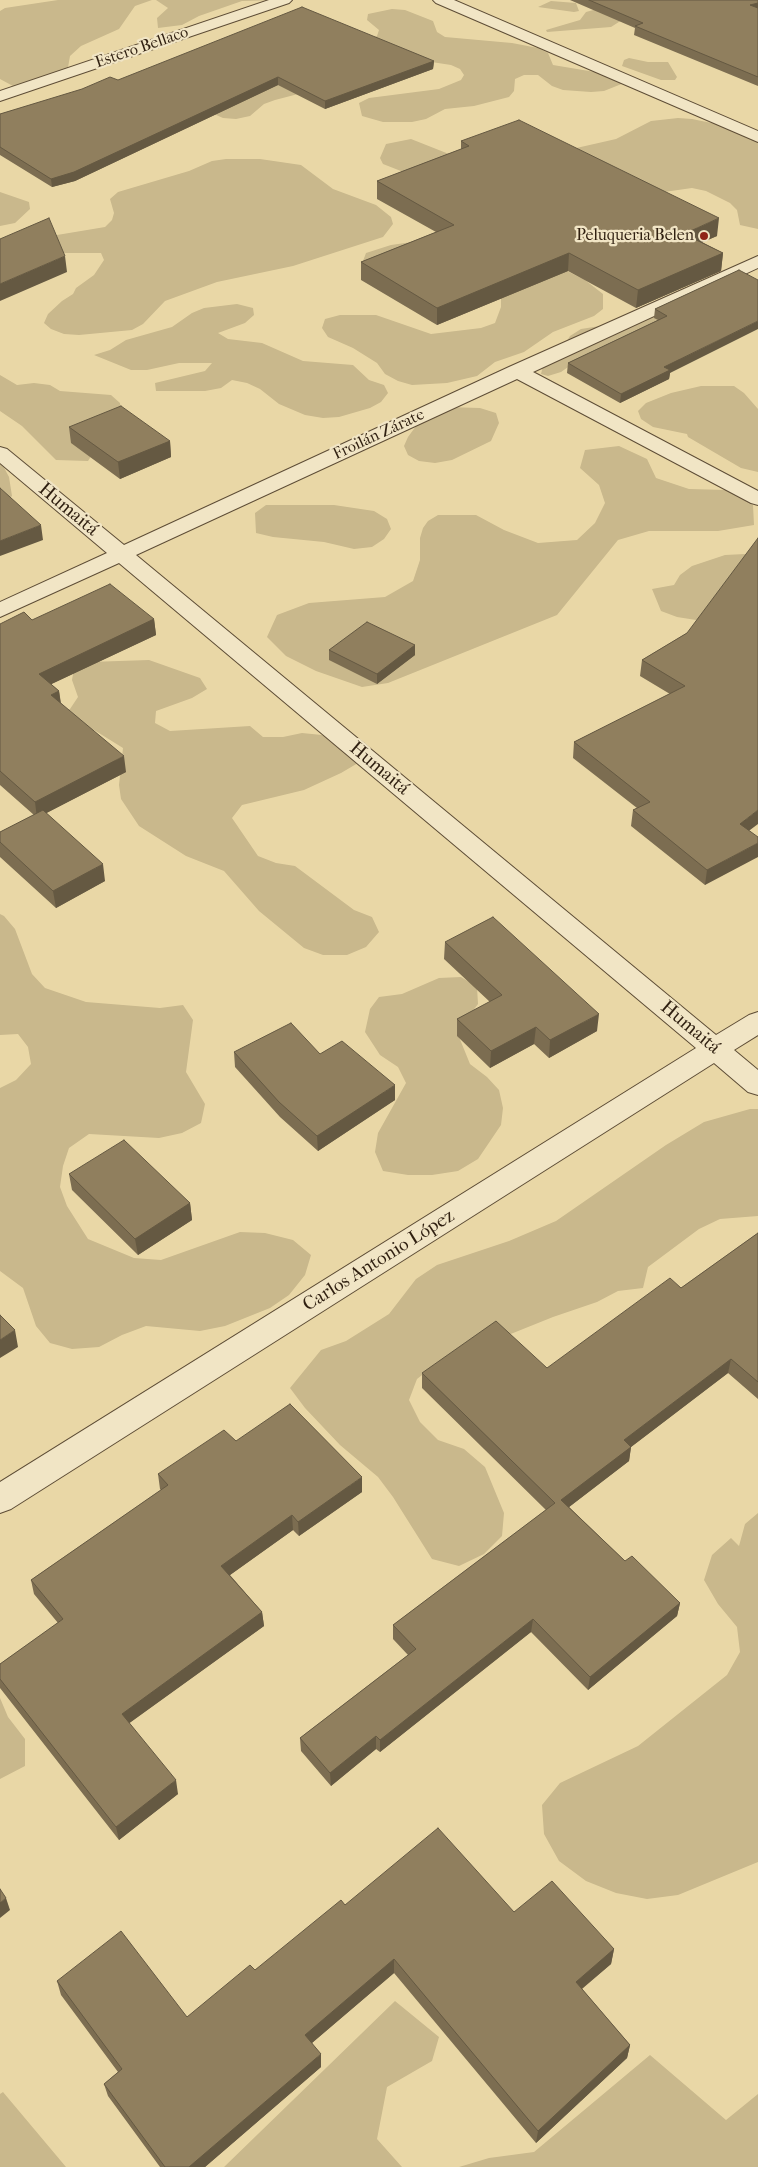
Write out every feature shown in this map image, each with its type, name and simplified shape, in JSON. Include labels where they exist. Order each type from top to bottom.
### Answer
[{"type":"street","name":"Estero Bellaco","points":[[0,96],[284,0]]},
{"type":"street","points":[[441,0],[758,137]]},
{"type":"street","name":"Froilán Zárate","points":[[0,610],[758,261]]},
{"type":"street","points":[[516,371],[758,499]]},
{"type":"street","name":"Humaitá","points":[[0,453],[758,1085]]},
{"type":"street","name":"Carlos Antonio López","points":[[0,1500],[758,1022]]},
{"type":"shaded area","points":[[58,0],[152,0],[135,6],[119,29],[81,46],[70,56],[66,79],[13,86],[0,79],[0,11],[5,8]]},
{"type":"shaded area","points":[[156,0],[275,0],[242,1],[199,16],[182,25],[158,28],[157,18],[168,8]]},
{"type":"shaded area","points":[[551,1],[576,3],[579,11],[538,7]]},
{"type":"shaded area","points":[[392,9],[405,10],[433,21],[437,32],[445,37],[512,43],[538,48],[548,53],[553,65],[607,74],[624,83],[604,91],[563,90],[552,86],[538,75],[524,75],[515,79],[514,91],[509,97],[474,106],[445,109],[426,119],[412,122],[383,122],[362,116],[359,103],[369,98],[439,89],[461,80],[464,75],[460,69],[451,65],[425,61],[275,100],[264,104],[250,116],[236,119],[223,118],[214,114],[377,36],[379,30],[367,20],[368,14]]},
{"type":"shaded area","points":[[597,9],[622,20],[611,27],[547,32],[546,30],[580,20],[586,12]]},
{"type":"shaded area","points":[[629,58],[648,62],[668,62],[677,77],[675,80],[661,80],[622,66],[624,60]]},
{"type":"shaded area","points":[[678,118],[736,128],[758,143],[758,229],[740,225],[737,210],[730,203],[706,191],[692,188],[664,192],[406,173],[383,164],[380,158],[386,144],[411,139],[454,156],[550,154],[616,139],[651,121]]},
{"type":"shaded area","points":[[260,159],[301,165],[333,189],[376,205],[391,217],[393,224],[383,237],[293,266],[217,282],[165,301],[143,324],[132,330],[79,335],[64,334],[51,329],[44,323],[48,314],[73,294],[76,288],[94,275],[104,260],[101,253],[24,253],[45,237],[105,227],[112,220],[114,213],[110,199],[118,192],[189,171],[212,161]]},
{"type":"shaded area","points":[[0,192],[29,202],[30,209],[15,223],[0,226]]},
{"type":"shaded area","points":[[419,241],[561,268],[585,280],[603,294],[603,309],[594,316],[553,332],[524,352],[495,362],[477,376],[447,383],[412,385],[398,381],[385,374],[377,363],[353,348],[328,337],[322,328],[325,319],[340,315],[376,315],[431,334],[481,328],[495,323],[501,307],[501,299],[495,291],[375,266],[363,261],[366,253],[391,245]]},
{"type":"shaded area","points":[[237,304],[253,308],[254,315],[245,323],[218,333],[228,339],[262,343],[303,361],[353,365],[369,380],[384,385],[388,393],[381,402],[370,408],[339,417],[323,418],[305,415],[279,404],[260,389],[247,383],[232,380],[221,388],[205,391],[156,391],[155,383],[205,371],[212,363],[179,363],[147,370],[131,370],[94,355],[110,350],[126,340],[172,327],[192,313],[204,308]]},
{"type":"shaded area","points":[[671,310],[676,329],[603,346],[561,372],[548,376],[541,374],[543,366],[560,352],[570,336],[581,329],[644,319]]},
{"type":"shaded area","points":[[0,375],[17,385],[34,383],[50,385],[60,391],[111,395],[120,403],[121,411],[88,461],[56,460],[22,426],[0,411]]},
{"type":"shaded area","points":[[701,386],[734,386],[744,393],[758,409],[758,472],[741,468],[688,437],[687,434],[653,427],[641,419],[638,411],[646,403],[671,393]]},
{"type":"shaded area","points":[[446,407],[480,408],[496,413],[499,423],[491,441],[452,460],[435,463],[419,461],[408,455],[404,446],[408,437],[422,418]]},
{"type":"shaded area","points":[[619,446],[647,459],[656,478],[689,489],[727,490],[753,505],[754,525],[718,531],[649,531],[618,540],[557,615],[388,683],[362,687],[316,671],[286,656],[267,637],[277,615],[309,603],[385,597],[413,581],[420,560],[420,538],[423,528],[428,521],[438,515],[476,515],[504,530],[538,543],[577,540],[595,523],[605,503],[599,485],[580,468],[585,450]]},
{"type":"shaded area","points":[[0,460],[9,477],[12,496],[0,506]]},
{"type":"shaded area","points":[[266,505],[334,505],[374,511],[387,519],[391,529],[384,539],[372,547],[354,549],[324,542],[273,537],[256,533],[255,513]]},
{"type":"shaded area","points":[[745,554],[749,565],[714,615],[696,620],[677,617],[661,611],[652,589],[674,585],[680,575],[692,566],[725,555]]},
{"type":"shaded area","points":[[149,660],[200,678],[207,689],[192,698],[156,711],[155,723],[170,731],[250,726],[263,737],[283,737],[302,733],[322,735],[354,751],[358,763],[341,773],[304,790],[242,805],[232,818],[258,856],[276,863],[295,866],[354,910],[372,917],[379,932],[366,947],[347,955],[323,955],[304,948],[259,911],[224,871],[186,856],[139,826],[121,799],[119,785],[123,748],[94,730],[35,721],[70,709],[78,697],[72,680],[74,668],[89,662]]},
{"type":"shaded area","points":[[0,914],[15,929],[32,974],[45,988],[86,1002],[160,1008],[183,1005],[193,1020],[186,1072],[205,1104],[201,1123],[182,1133],[159,1138],[89,1134],[69,1148],[63,1166],[60,1187],[67,1206],[88,1239],[134,1258],[161,1260],[240,1232],[265,1233],[293,1240],[311,1255],[305,1275],[289,1295],[270,1308],[225,1326],[200,1331],[146,1326],[122,1335],[99,1347],[72,1349],[50,1343],[36,1326],[23,1288],[0,1271],[0,1088],[16,1080],[31,1064],[28,1047],[18,1034],[0,1035]]},
{"type":"shaded area","points":[[461,977],[477,987],[478,1004],[457,1032],[470,1064],[487,1077],[499,1090],[503,1108],[501,1125],[478,1159],[458,1171],[432,1175],[408,1175],[383,1171],[375,1152],[378,1133],[406,1083],[398,1067],[380,1055],[365,1032],[370,1009],[379,997],[402,994],[439,978]]},
{"type":"shaded area","points":[[750,1109],[758,1109],[758,1216],[720,1219],[699,1229],[648,1267],[643,1288],[618,1291],[597,1302],[553,1317],[436,1364],[417,1379],[409,1400],[420,1422],[438,1440],[464,1449],[485,1467],[504,1513],[502,1536],[484,1554],[459,1566],[432,1559],[393,1497],[378,1477],[340,1445],[305,1408],[290,1388],[321,1350],[346,1341],[389,1314],[416,1279],[437,1265],[509,1241],[556,1221],[666,1145],[704,1122]]},
{"type":"shaded area","points":[[758,1513],[758,1862],[678,1895],[647,1899],[616,1893],[586,1881],[559,1861],[544,1834],[542,1805],[560,1783],[638,1746],[727,1675],[740,1652],[737,1627],[718,1604],[704,1580],[712,1555],[731,1538],[739,1546],[745,1524]]},
{"type":"shaded area","points":[[0,1698],[8,1717],[25,1739],[25,1766],[0,1779]]},
{"type":"shaded area","points":[[395,2001],[439,2037],[432,2061],[387,2087],[377,2139],[402,2167],[224,2167]]},
{"type":"shaded area","points":[[650,2055],[726,2120],[758,2094],[758,2167],[459,2167],[489,2158],[534,2152]]},
{"type":"shaded area","points":[[3,2092],[66,2167],[0,2167],[0,2094]]},
{"type":"building","points":[[589,0],[758,0],[758,3],[750,5],[758,8],[758,77],[635,26],[643,23]]},
{"type":"building","points":[[302,7],[434,61],[325,101],[278,77],[74,172],[51,179],[0,147],[0,114],[82,89],[110,77],[118,80]]},
{"type":"building","points":[[519,120],[719,218],[684,234],[723,253],[638,290],[569,253],[437,308],[361,262],[454,225],[377,181],[469,146],[461,141]]},
{"type":"building","points":[[49,218],[65,256],[0,284],[0,239]]},
{"type":"building","points":[[739,270],[758,280],[758,321],[664,367],[670,370],[621,394],[568,363],[667,316],[655,309]]},
{"type":"building","points":[[121,406],[170,441],[118,462],[69,427]]},
{"type":"building","points":[[0,488],[41,525],[0,541]]},
{"type":"building","points":[[758,538],[758,810],[740,824],[758,837],[758,843],[707,870],[633,810],[650,802],[574,742],[685,686],[642,660],[687,633]]},
{"type":"building","points":[[110,584],[154,619],[39,674],[59,691],[51,695],[124,756],[35,802],[0,771],[0,624],[24,612],[32,620]]},
{"type":"building","points":[[367,622],[415,645],[377,674],[329,650]]},
{"type":"building","points":[[43,810],[103,864],[53,891],[0,842],[0,832]]},
{"type":"building","points":[[493,917],[599,1014],[550,1040],[536,1027],[491,1051],[457,1019],[502,995],[445,942]]},
{"type":"building","points":[[291,1023],[320,1054],[342,1041],[395,1085],[317,1136],[279,1102],[234,1052]]},
{"type":"building","points":[[124,1140],[190,1203],[135,1239],[69,1174]]},
{"type":"building","points":[[758,1233],[758,1382],[731,1359],[624,1440],[631,1447],[561,1500],[625,1561],[632,1556],[680,1603],[590,1677],[533,1619],[380,1740],[376,1736],[330,1773],[300,1738],[416,1649],[393,1625],[555,1503],[422,1373],[496,1321],[547,1368],[670,1278],[681,1288]]},
{"type":"building","points":[[0,1315],[15,1330],[0,1340]]},
{"type":"building","points":[[290,1404],[362,1477],[298,1522],[292,1515],[221,1566],[262,1612],[122,1714],[176,1780],[116,1827],[0,1679],[0,1664],[63,1619],[31,1580],[168,1485],[158,1474],[224,1430],[236,1441]]},
{"type":"building","points":[[438,1828],[514,1912],[552,1881],[614,1949],[576,1982],[630,2045],[538,2131],[394,1959],[305,2035],[321,2054],[189,2167],[165,2167],[104,2084],[122,2069],[57,1981],[121,1931],[187,2017],[250,1965],[255,1970],[341,1900],[345,1905]]},
{"type":"building","points":[[0,1889],[6,1898],[0,1903]]},
{"type":"place","name":"Peluqueria Belen","points":[[704,236]]}]
